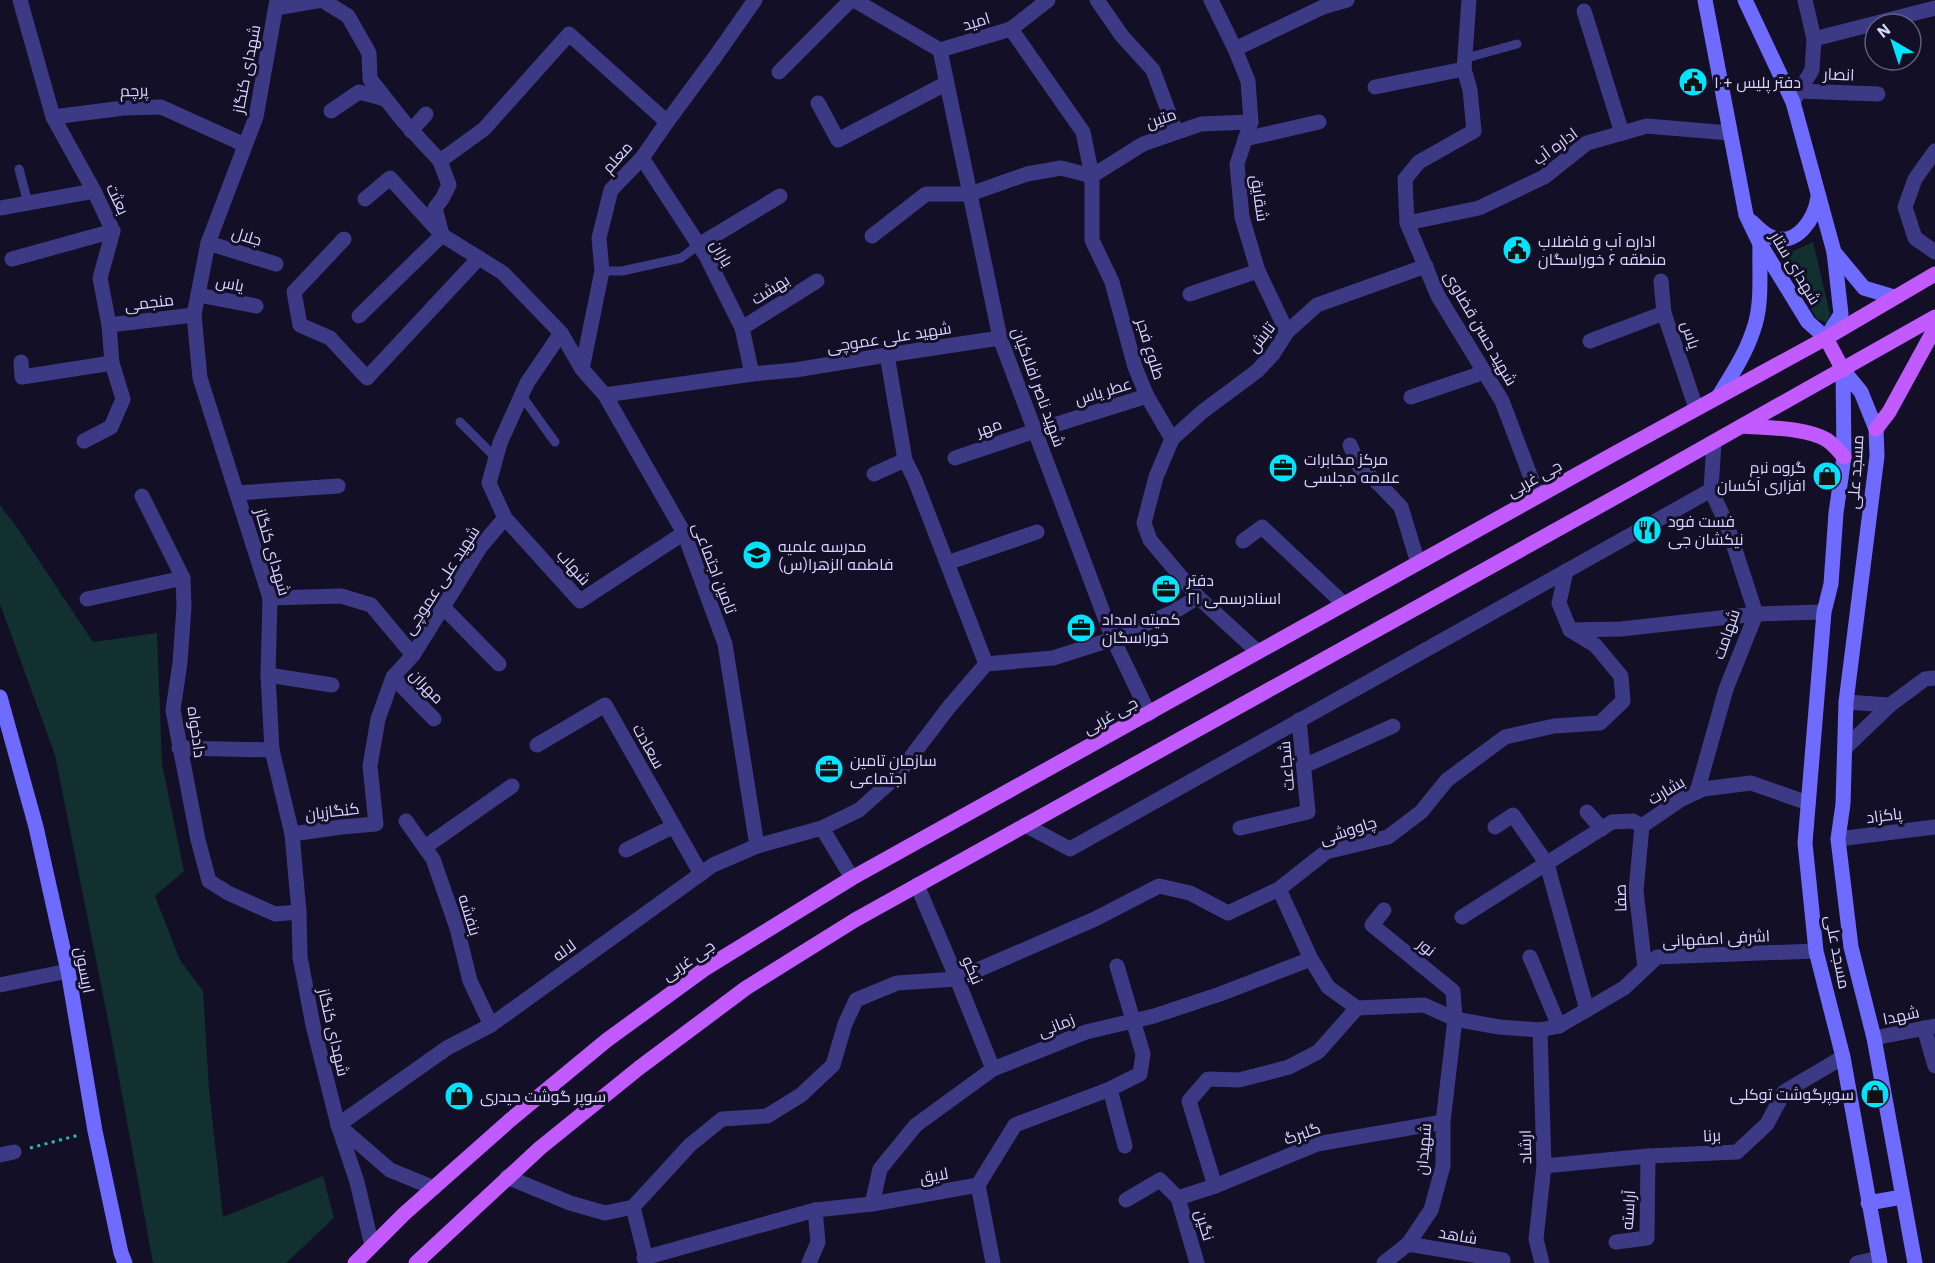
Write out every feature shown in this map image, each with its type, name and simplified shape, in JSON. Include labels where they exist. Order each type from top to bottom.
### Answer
[{"type":"main road","name":"شهدای ستار","points":[[1705,0],[1746,215],[1760,244],[1808,322],[1826,338],[1840,314],[1834,252],[1818,195],[1796,96],[1745,0]]},
{"type":"main road","points":[[1746,215],[1772,237],[1785,239],[1799,233],[1810,223],[1816,209],[1818,195]]},
{"type":"main road","points":[[1718,397],[1738,365],[1754,330],[1759,296],[1760,244]]},
{"type":"main road","points":[[1834,252],[1864,288],[1894,297]]},
{"type":"main road","name":"جی غربی","points":[[355,1263],[509,1121],[607,1040],[706,968],[852,878],[1696,408],[1826,338],[1935,274]]},
{"type":"main road","points":[[416,1263],[540,1148],[639,1068],[746,988],[855,920],[1844,370],[1935,317]]},
{"type":"main road","points":[[1876,429],[1889,412],[1935,328]]},
{"type":"main road","points":[[1826,338],[1844,370]]},
{"type":"main road","name":"مسجد علی","points":[[1844,370],[1861,392],[1876,429],[1877,456],[1846,702],[1843,804],[1838,839],[1851,946],[1874,1038],[1915,1263]]},
{"type":"main road","name":"مسجد علی","points":[[1844,370],[1844,457],[1836,513],[1831,584],[1824,612],[1805,843],[1816,951],[1843,1057],[1879,1261]]},
{"type":"main road","points":[[1742,426],[1816,435],[1828,441],[1844,457]]},
{"type":"main road","name":"اریسون","points":[[0,697],[36,827],[68,972],[95,1131],[122,1260]]},
{"type":"main road","points":[[1868,1203],[1902,1197]]},
{"type":"street","name":"بعثت","points":[[20,0],[53,117],[94,191],[113,231],[100,278],[109,325],[112,363],[123,399],[111,427],[84,441]]},
{"type":"street","points":[[276,4],[322,0],[348,16],[369,53],[370,79],[411,130],[440,161],[449,184],[435,208],[442,235],[359,315]]},
{"type":"street","name":"معلم","points":[[582,369],[602,271],[599,237],[611,190],[642,158],[755,0]]},
{"type":"street","points":[[779,72],[853,0],[940,50]]},
{"type":"street","points":[[1097,0],[1122,36],[1153,70],[1176,132]]},
{"type":"street","name":"شقایق","points":[[1211,0],[1248,81],[1251,122],[1237,164],[1242,216],[1258,271],[1287,332]]},
{"type":"street","points":[[1235,49],[1322,3],[1347,0]]},
{"type":"street","name":"شهید حسن قضاوی","points":[[1469,0],[1463,64],[1470,90],[1474,131],[1419,162],[1405,178],[1407,223],[1438,296],[1502,401],[1538,496]]},
{"type":"street","points":[[1796,96],[1812,70],[1814,39],[1805,0]]},
{"type":"street","name":"امید","points":[[940,50],[1011,29],[1038,3]]},
{"type":"street","name":"شهدای کنگاز","points":[[276,4],[256,117],[208,243],[194,315],[200,378],[270,598],[268,675],[272,750],[292,834],[299,912],[300,957],[313,1025],[338,1125],[357,1182],[372,1246]]},
{"type":"street","points":[[1814,39],[1935,8]]},
{"type":"street","points":[[1584,11],[1622,133]]},
{"type":"street","name":"طلوع فجر","points":[[1011,29],[1083,132],[1092,176],[1092,240],[1112,282],[1135,367],[1147,396],[1172,440]]},
{"type":"street","points":[[440,161],[484,129],[569,34],[666,122]]},
{"type":"street","name":"شهید ناصر افلاکیان","points":[[940,50],[1000,338],[1113,639],[1149,714]]},
{"type":"street","points":[[1375,87],[1463,64]]},
{"type":"street","points":[[818,103],[838,140],[947,83]]},
{"type":"street","points":[[331,111],[359,92],[385,99]]},
{"type":"street","name":"انصار","points":[[1796,96],[1878,94]]},
{"type":"street","name":"پرچم","points":[[53,117],[124,108],[161,107],[245,145]]},
{"type":"street","points":[[411,130],[426,114]]},
{"type":"street","name":"متین","points":[[1092,176],[1143,144],[1176,132],[1201,124],[1251,122]]},
{"type":"street","points":[[1245,139],[1318,122]]},
{"type":"street","name":"اداره آب","points":[[1407,223],[1479,208],[1544,177],[1587,143],[1647,126],[1729,133]]},
{"type":"street","points":[[1935,152],[1915,180],[1905,207],[1915,238],[1935,252]]},
{"type":"street","name":"باران","points":[[642,158],[697,246],[706,256],[742,328],[752,374]]},
{"type":"street","points":[[872,236],[926,194],[970,194],[1027,174],[1061,168],[1092,176]]},
{"type":"street","name":"تامین اجتماعی","points":[[365,198],[390,178],[442,235],[503,273],[561,333],[582,369],[604,395],[684,533],[725,644],[757,846]]},
{"type":"street","points":[[0,208],[94,191]]},
{"type":"street","points":[[697,246],[780,196]]},
{"type":"street","points":[[12,259],[113,231]]},
{"type":"street","points":[[344,239],[294,292],[300,325],[330,338],[367,378],[479,258]]},
{"type":"street","name":"جلال","points":[[208,243],[276,264]]},
{"type":"street","name":"تابش","points":[[1172,440],[1202,412],[1257,371],[1273,354],[1287,332],[1317,305],[1426,266]]},
{"type":"street","points":[[1190,294],[1258,271]]},
{"type":"street","name":"بهشت","points":[[742,328],[817,281]]},
{"type":"street","points":[[1661,281],[1664,313]]},
{"type":"street","name":"یاس","points":[[198,295],[256,306]]},
{"type":"street","name":"یاس","points":[[1590,341],[1664,313],[1696,408]]},
{"type":"street","name":"منجمی","points":[[109,325],[194,315]]},
{"type":"street","points":[[505,518],[489,483],[500,443],[527,383],[561,333]]},
{"type":"street","name":"شهید علی عموچی","points":[[604,395],[795,370],[1000,338]]},
{"type":"street","points":[[887,354],[905,460],[948,563],[986,664]]},
{"type":"street","points":[[21,362],[22,377],[112,363]]},
{"type":"street","points":[[1411,397],[1485,372]]},
{"type":"street","name":"عطر یاس","points":[[1035,431],[1147,396]]},
{"type":"street","name":"مهر","points":[[955,458],[1035,431]]},
{"type":"street","points":[[1172,440],[1156,477],[1144,523],[1150,540],[1198,597],[1258,652]]},
{"type":"street","points":[[1025,825],[1070,849],[1711,490],[1714,442]]},
{"type":"street","points":[[1350,445],[1359,465],[1401,507],[1418,563]]},
{"type":"street","points":[[874,474],[905,460]]},
{"type":"street","points":[[237,493],[338,486]]},
{"type":"street","name":"شهامت","points":[[1697,792],[1726,689],[1756,614],[1727,525],[1711,490]]},
{"type":"street","name":"دادخواه","points":[[141,496],[183,578],[184,607],[180,663],[173,710],[179,748],[209,881],[228,893],[275,914],[299,912]]},
{"type":"street","name":"شهید علی عموچی","points":[[376,824],[370,766],[378,719],[393,677],[413,656],[481,546],[505,518]]},
{"type":"street","name":"شهاب","points":[[505,518],[580,601],[684,533]]},
{"type":"street","points":[[1243,541],[1262,527],[1344,604]]},
{"type":"street","points":[[948,563],[1037,532]]},
{"type":"street","points":[[1566,571],[1559,603],[1570,630],[1621,628],[1756,614],[1824,612]]},
{"type":"street","points":[[87,599],[183,578]]},
{"type":"street","points":[[270,598],[341,596],[371,605],[413,656]]},
{"type":"street","points":[[852,878],[822,828],[859,810],[895,778],[949,707],[986,664],[1053,657],[1113,639],[1175,611],[1198,597]]},
{"type":"street","points":[[443,607],[499,664]]},
{"type":"street","name":"چاووشی","points":[[957,979],[1095,919],[1159,886],[1190,893],[1228,913],[1278,889],[1326,852],[1388,837],[1421,812],[1447,780],[1505,737],[1554,726],[1600,723],[1623,701],[1620,676],[1595,645],[1570,630]]},
{"type":"street","points":[[268,675],[332,685]]},
{"type":"street","name":"مهران","points":[[393,677],[434,719]]},
{"type":"street","points":[[1845,748],[1890,705],[1925,679],[1935,678]]},
{"type":"street","points":[[1846,702],[1890,705]]},
{"type":"street","name":"سعادت","points":[[537,745],[605,705],[701,874]]},
{"type":"street","name":"شجاعت","points":[[1240,828],[1308,812],[1299,720]]},
{"type":"street","points":[[1304,765],[1393,726]]},
{"type":"street","points":[[179,748],[272,750]]},
{"type":"street","name":"بشارت","points":[[1462,917],[1612,822],[1633,821],[1642,826],[1680,800],[1703,789],[1751,783],[1808,803]]},
{"type":"street","points":[[425,847],[512,786]]},
{"type":"street","points":[[1587,812],[1602,829]]},
{"type":"street","points":[[1495,827],[1513,815],[1547,864],[1587,1010]]},
{"type":"street","name":"بنفشه","points":[[405,821],[433,859],[457,928],[470,981],[491,1024]]},
{"type":"street","name":"کنگازیان","points":[[292,834],[376,824]]},
{"type":"street","points":[[626,850],[674,826]]},
{"type":"street","name":"صفا","points":[[1642,826],[1636,891],[1645,968]]},
{"type":"street","name":"پاکزاد","points":[[1838,839],[1935,827]]},
{"type":"street","name":"لاله","points":[[338,1125],[447,1048],[491,1024],[713,865],[757,846],[822,828]]},
{"type":"street","name":"نیکو","points":[[917,885],[993,1069]]},
{"type":"street","points":[[1215,1186],[1189,1101],[1208,1080],[1239,1080],[1288,1067],[1318,1052],[1358,1008],[1328,987],[1311,959],[1278,889]]},
{"type":"street","name":"نور","points":[[1384,910],[1372,925],[1453,991],[1455,1019]]},
{"type":"street","name":"اشرفی اصفهانی","points":[[1358,1008],[1424,1005],[1455,1019],[1498,1027],[1540,1029],[1559,1026],[1624,988],[1657,957],[1816,951]]},
{"type":"street","points":[[1530,957],[1559,1026]]},
{"type":"street","name":"زمانی","points":[[872,1204],[880,1169],[916,1125],[993,1069],[1086,1032],[1134,1021],[1220,994],[1311,959]]},
{"type":"street","points":[[993,1263],[978,1185],[1015,1125],[1110,1089],[1140,1074],[1143,1054],[1117,966]]},
{"type":"street","points":[[0,986],[68,972]]},
{"type":"street","points":[[507,1177],[570,1203],[606,1213],[633,1207],[690,1145],[722,1119],[767,1116],[801,1095],[833,1065],[845,1024],[856,1000],[897,983],[957,979]]},
{"type":"street","name":"شهیدان","points":[[1379,1263],[1408,1244],[1431,1210],[1443,1166],[1443,1122],[1455,1019]]},
{"type":"street","points":[[1929,1027],[1935,1066]]},
{"type":"street","name":"شهدا","points":[[1874,1038],[1929,1027]]},
{"type":"street","name":"ارشاد","points":[[1540,1029],[1544,1166],[1536,1239],[1542,1263]]},
{"type":"street","name":"برنا","points":[[1544,1166],[1648,1156],[1737,1152],[1767,1124],[1784,1092],[1843,1057]]},
{"type":"street","points":[[1110,1089],[1125,1146]]},
{"type":"street","name":"گلبرگ","points":[[1178,1198],[1215,1186],[1317,1144],[1443,1122]]},
{"type":"street","points":[[338,1125],[390,1170],[434,1188]]},
{"type":"street","name":"آراسته","points":[[1616,1242],[1647,1238],[1648,1156]]},
{"type":"street","points":[[1126,1200],[1160,1180],[1178,1198]]},
{"type":"street","name":"لایق","points":[[646,1261],[815,1210],[872,1204],[978,1185]]},
{"type":"street","name":"نگین","points":[[1178,1198],[1192,1261]]},
{"type":"street","points":[[633,1207],[646,1261]]},
{"type":"street","points":[[809,1263],[818,1242],[815,1210]]},
{"type":"street","name":"شاهد","points":[[1408,1244],[1503,1260]]},
{"type":"street","points":[[1857,1263],[1879,1261]]},
{"type":"lane","points":[[1463,64],[1518,44]]},
{"type":"lane","points":[[19,169],[28,203]]},
{"type":"lane","points":[[602,271],[622,271],[681,258],[697,246]]},
{"type":"lane","points":[[521,395],[555,442]]},
{"type":"lane","points":[[460,422],[496,458]]},
{"type":"path","points":[[7,1153],[95,1131]]},
{"type":"green space","points":[[1813,242],[1830,314],[1827,323],[1816,318],[1782,256]]},
{"type":"green space","points":[[0,505],[93,642],[157,633],[162,764],[184,871],[155,896],[180,960],[203,991],[209,1089],[223,1217],[323,1176],[334,1218],[286,1263],[153,1263],[112,1040],[55,755],[0,604]]},
{"type":"place","name":"دفتر پلیس +۱۰","points":[[1693,82]]},
{"type":"place","name":"اداره آب و فاضلاب منطقه ۶ خوراسگان","points":[[1517,250]]},
{"type":"place","name":"مرکز مخابرات علامه مجلسی","points":[[1283,468]]},
{"type":"place","name":"گروه نرم افزاری آکسان","points":[[1827,476]]},
{"type":"place","name":"فست فود نیکشان جی","points":[[1647,530]]},
{"type":"place","name":"مدرسه علمیه فاطمه الزهرا(س)","points":[[757,555]]},
{"type":"place","name":"دفتر اسنادرسمی ۲۱","points":[[1166,589]]},
{"type":"place","name":"کمیته امداد خوراسگان","points":[[1081,628]]},
{"type":"place","name":"سازمان تامین اجتماعی","points":[[829,769]]},
{"type":"place","name":"سوپرگوشت توکلی","points":[[1875,1094]]},
{"type":"place","name":"سوپر گوشت حیدری","points":[[459,1096]]}]
